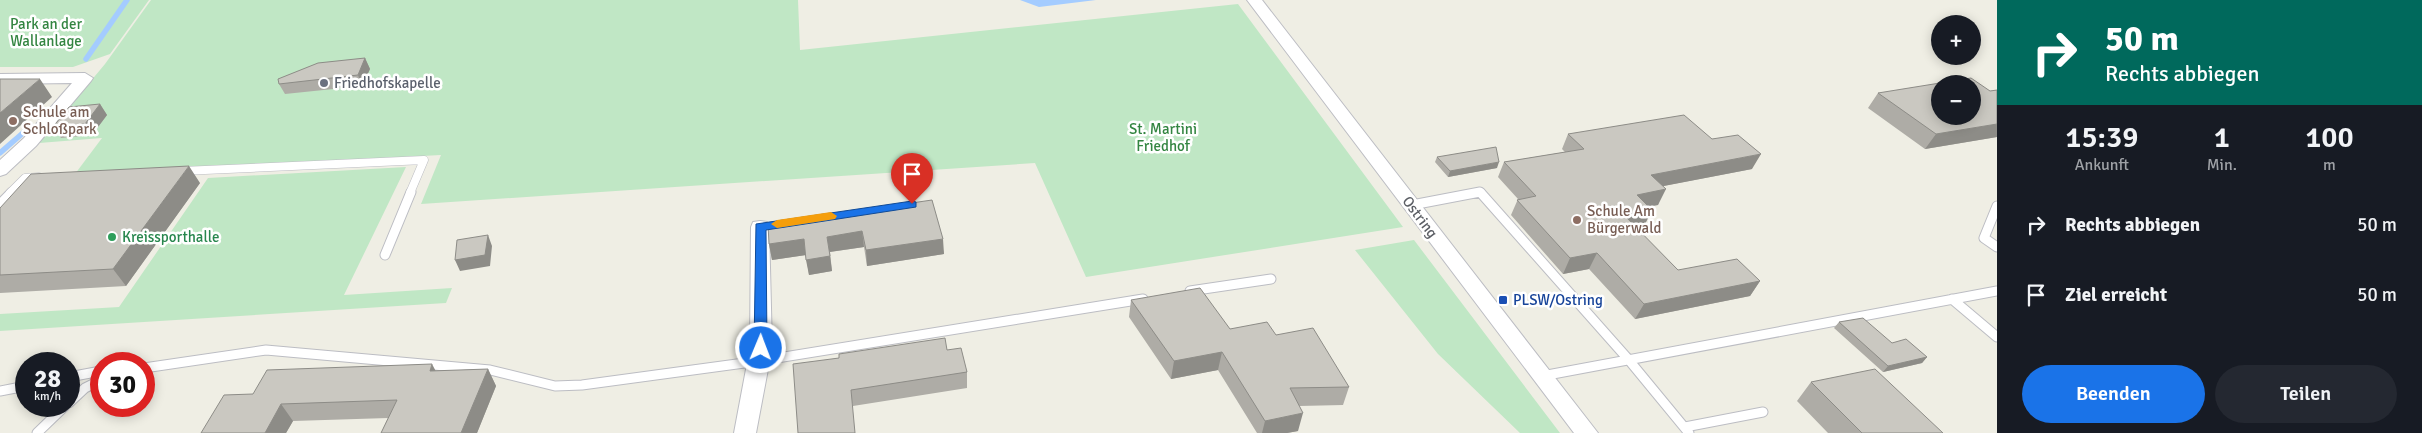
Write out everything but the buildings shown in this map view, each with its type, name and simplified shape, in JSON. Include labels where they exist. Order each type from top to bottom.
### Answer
[{"type":"street","name":"Ostring","points":[[1254,0],[1587,433]]},
{"type":"street","points":[[0,78],[85,78],[30,142],[0,170]]},
{"type":"street","points":[[744,433],[759,361],[765,226]]},
{"type":"lane","points":[[175,171],[424,160],[385,255]]},
{"type":"lane","points":[[0,204],[25,178],[45,177]]},
{"type":"lane","points":[[1412,205],[1480,192],[1628,359],[1687,430],[1763,412]]},
{"type":"lane","points":[[1997,206],[1984,238],[1997,248]]},
{"type":"lane","points":[[1182,293],[1270,278]]},
{"type":"lane","points":[[1542,376],[1997,290]]},
{"type":"lane","points":[[155,366],[266,350],[490,370],[556,386],[582,385],[759,361],[1152,298]]},
{"type":"lane","points":[[1952,299],[1997,337]]},
{"type":"lane","points":[[0,391],[15,388]]},
{"type":"lane","points":[[37,433],[52,417]]},
{"type":"green space","name":"Park an der Wallanlage","points":[[0,0],[149,0],[110,54],[73,67],[0,67]]},
{"type":"green space","name":"St. Martini Friedhof","points":[[151,0],[798,0],[800,50],[1238,4],[1403,227],[1086,277],[1035,163],[421,204],[441,155],[75,174],[102,138],[39,143],[105,64]]},
{"type":"green space","points":[[406,167],[344,295],[452,288],[446,303],[0,331],[0,314],[119,307],[208,178]]},
{"type":"green space","points":[[1414,240],[1560,433],[1520,433],[1438,354],[1355,250]]},
{"type":"water","points":[[1020,0],[1096,0],[1039,7]]},
{"type":"waterway","points":[[86,59],[127,0]]},
{"type":"waterway","points":[[0,153],[31,126]]},
{"type":"slow traffic","points":[[777,224],[831,216]]},
{"type":"place","name":"Friedhofskapelle","points":[[324,83]]},
{"type":"place","name":"Schule am Schloßpark","points":[[13,121]]},
{"type":"place","name":"Schule Am Bürgerwald","points":[[1577,220]]},
{"type":"place","name":"Kreissporthalle","points":[[112,237]]},
{"type":"place","name":"PLSW/Ostring","points":[[1503,300]]},
{"type":"route","points":[[761,348],[762,284],[760,226],[912,204]]}]
